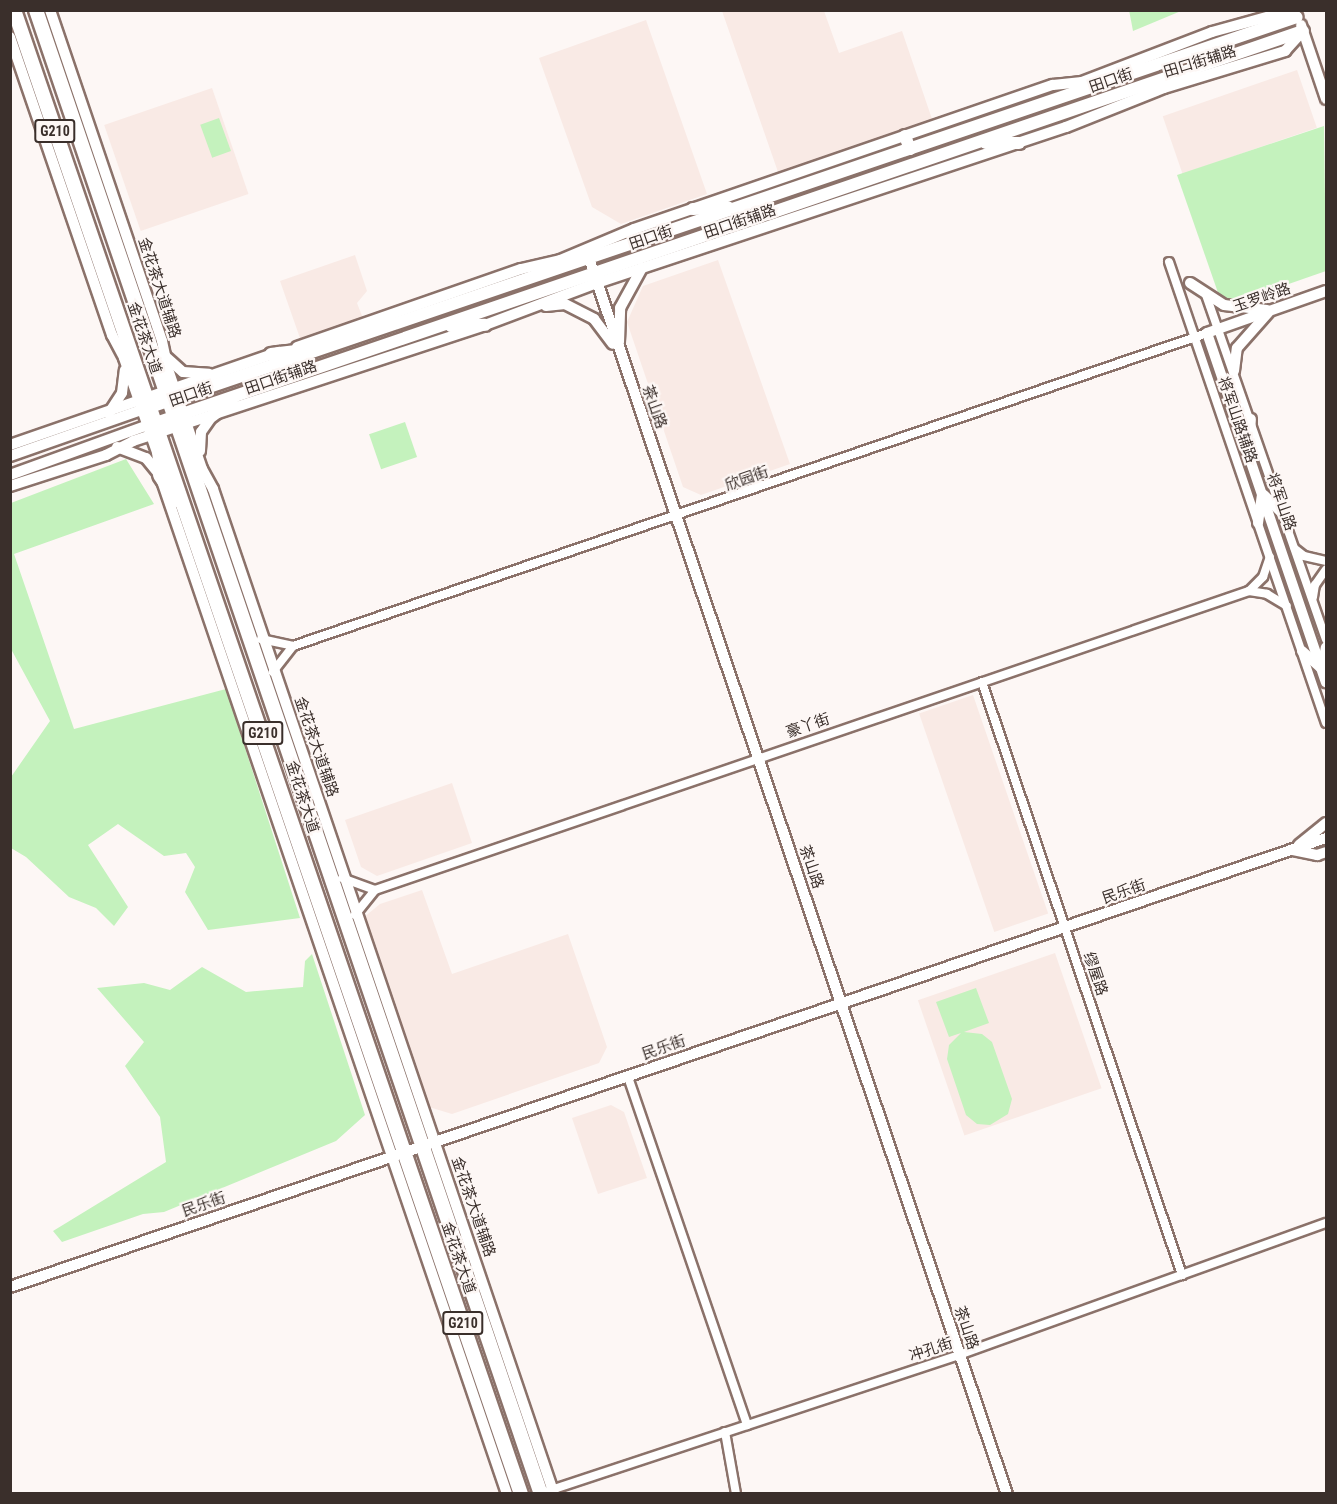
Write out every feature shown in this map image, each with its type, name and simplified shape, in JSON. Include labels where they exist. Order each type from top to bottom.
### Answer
[{"type":"highway","name":"金花茶大道","points":[[14,10],[45,119],[153,429],[188,516],[281,785],[321,926],[398,1155],[521,1494]]},
{"type":"highway","name":"金花茶大道","points":[[36,10],[76,109],[145,331],[172,396],[208,515],[258,640],[547,1492]]},
{"type":"highway","points":[[145,331],[165,356]]},
{"type":"highway","points":[[202,469],[208,515]]},
{"type":"highway","points":[[160,475],[188,516]]},
{"type":"highway","points":[[232,686],[246,681]]},
{"type":"highway","points":[[267,790],[281,785]]},
{"type":"main road","name":"田口街","points":[[145,405],[337,345],[588,255],[741,207],[1296,14]]},
{"type":"main road","name":"田口街","points":[[153,429],[246,392],[438,327],[596,278],[670,247],[1303,31]]},
{"type":"main road","points":[[905,136],[910,149]]},
{"type":"main road","points":[[976,143],[1019,142]]},
{"type":"main road","points":[[693,209],[741,207]]},
{"type":"main road","points":[[438,327],[485,325]]},
{"type":"main road","points":[[271,354],[337,345]]},
{"type":"main road","points":[[212,416],[246,392]]},
{"type":"street","name":"金花茶大道辅路","points":[[50,10],[76,109],[165,356],[172,396]]},
{"type":"street","points":[[1296,14],[1326,99]]},
{"type":"street","name":"田口街辅路","points":[[172,396],[215,373],[521,269],[588,255],[693,209],[1053,85],[1091,79],[1212,32],[1270,16],[1296,14]]},
{"type":"street","name":"田口街辅路","points":[[180,420],[212,416],[485,325],[538,307],[596,278],[642,268],[1019,142],[1164,88],[1285,51],[1303,31]]},
{"type":"street","points":[[10,37],[45,119],[112,335],[145,405],[110,411],[10,445]]},
{"type":"street","points":[[618,352],[620,308],[642,268],[670,247]]},
{"type":"street","name":"茶山路","points":[[588,255],[618,352],[759,757],[1007,1494]]},
{"type":"street","name":"将军山路辅路","points":[[1169,262],[1326,723]]},
{"type":"street","points":[[1190,283],[1224,305],[1271,310]]},
{"type":"street","name":"玉罗岭路","points":[[1212,331],[1326,291]]},
{"type":"street","name":"将军山路辅路","points":[[1206,295],[1212,331],[1234,370],[1326,640]]},
{"type":"street","points":[[538,307],[565,304],[594,319],[618,352]]},
{"type":"street","points":[[1234,370],[1238,348],[1271,310]]},
{"type":"street","name":"欣园街","points":[[293,646],[677,518],[1212,331]]},
{"type":"street","name":"将军山路","points":[[1212,331],[1248,452],[1326,682]]},
{"type":"street","points":[[165,356],[183,372],[215,373]]},
{"type":"street","points":[[86,430],[110,411],[126,381],[124,358]]},
{"type":"street","name":"田口街","points":[[10,456],[86,430],[145,405]]},
{"type":"street","points":[[202,469],[198,443],[212,416]]},
{"type":"street","points":[[1248,452],[1251,419]]},
{"type":"street","points":[[180,420],[213,489],[258,640],[293,646]]},
{"type":"street","points":[[10,486],[28,475],[121,447],[153,429],[160,475],[267,790],[321,926]]},
{"type":"street","name":"田口街","points":[[10,475],[28,475],[92,447],[153,429]]},
{"type":"street","points":[[92,447],[121,447],[146,458],[160,475]]},
{"type":"street","points":[[1258,523],[1262,493]]},
{"type":"street","points":[[1262,493],[1283,514]]},
{"type":"street","points":[[1295,549],[1304,556],[1326,561]]},
{"type":"street","points":[[1249,591],[1263,577],[1270,557]]},
{"type":"street","points":[[1312,599],[1315,585],[1326,569]]},
{"type":"street","points":[[1249,591],[1267,594],[1287,606]]},
{"type":"street","name":"豪丫街","points":[[375,890],[1249,591]]},
{"type":"street","points":[[269,674],[293,646]]},
{"type":"street","points":[[1322,669],[1326,647]]},
{"type":"street","points":[[1302,651],[1322,669]]},
{"type":"street","name":"缪屋路","points":[[982,682],[1182,1275]]},
{"type":"street","points":[[1293,850],[1326,823]]},
{"type":"street","name":"民乐街","points":[[10,1287],[1326,838]]},
{"type":"street","points":[[1293,850],[1317,855],[1326,852]]},
{"type":"street","points":[[338,879],[375,890],[351,916]]},
{"type":"street","points":[[628,1077],[747,1425]]},
{"type":"street","points":[[398,1155],[507,1494]]},
{"type":"street","name":"冲孔街","points":[[547,1492],[959,1355],[1326,1223]]},
{"type":"street","points":[[725,1432],[736,1494]]},
{"type":"shaded area","points":[[722,11],[824,11],[839,53],[902,31],[932,119],[778,172]]},
{"type":"shaded area","points":[[646,20],[707,194],[621,224],[592,207],[539,58]]},
{"type":"shaded area","points":[[1297,70],[1317,128],[1183,174],[1163,116]]},
{"type":"shaded area","points":[[212,88],[248,194],[141,231],[104,125]]},
{"type":"shaded area","points":[[355,255],[367,291],[357,303],[364,321],[301,341],[280,281]]},
{"type":"shaded area","points":[[718,260],[790,464],[701,495],[683,487],[627,322],[643,286]]},
{"type":"shaded area","points":[[973,695],[1048,913],[994,932],[919,714]]},
{"type":"shaded area","points":[[452,783],[472,843],[377,876],[361,867],[345,820]]},
{"type":"shaded area","points":[[422,890],[452,974],[568,934],[607,1047],[599,1063],[452,1114],[429,1107],[363,918],[380,904]]},
{"type":"shaded area","points":[[1055,953],[1102,1088],[964,1135],[918,1000]]},
{"type":"shaded area","points":[[611,1105],[624,1112],[647,1178],[598,1194],[572,1118]]},
{"type":"green space","points":[[1129,10],[1181,10],[1181,11],[1133,31]]},
{"type":"green space","points":[[219,118],[231,151],[212,158],[200,125]]},
{"type":"green space","points":[[1324,126],[1326,271],[1223,307],[1177,175]]},
{"type":"green space","points":[[405,422],[417,457],[381,469],[369,434]]},
{"type":"green space","points":[[126,459],[154,504],[14,554],[74,729],[226,689],[300,918],[208,930],[185,892],[195,867],[186,853],[164,856],[118,824],[88,845],[128,907],[114,926],[96,908],[69,897],[26,857],[11,848],[11,777],[50,721],[11,649],[11,503]]},
{"type":"green space","points":[[312,954],[365,1115],[336,1141],[164,1212],[143,1214],[62,1242],[53,1231],[166,1162],[160,1117],[125,1066],[144,1042],[97,988],[144,983],[170,990],[202,967],[246,992],[303,987],[305,961]]},
{"type":"green space","points":[[976,988],[989,1023],[964,1032],[982,1034],[992,1042],[1012,1099],[1008,1114],[990,1125],[977,1124],[966,1115],[947,1059],[949,1045],[961,1033],[949,1037],[936,1002]]}]
